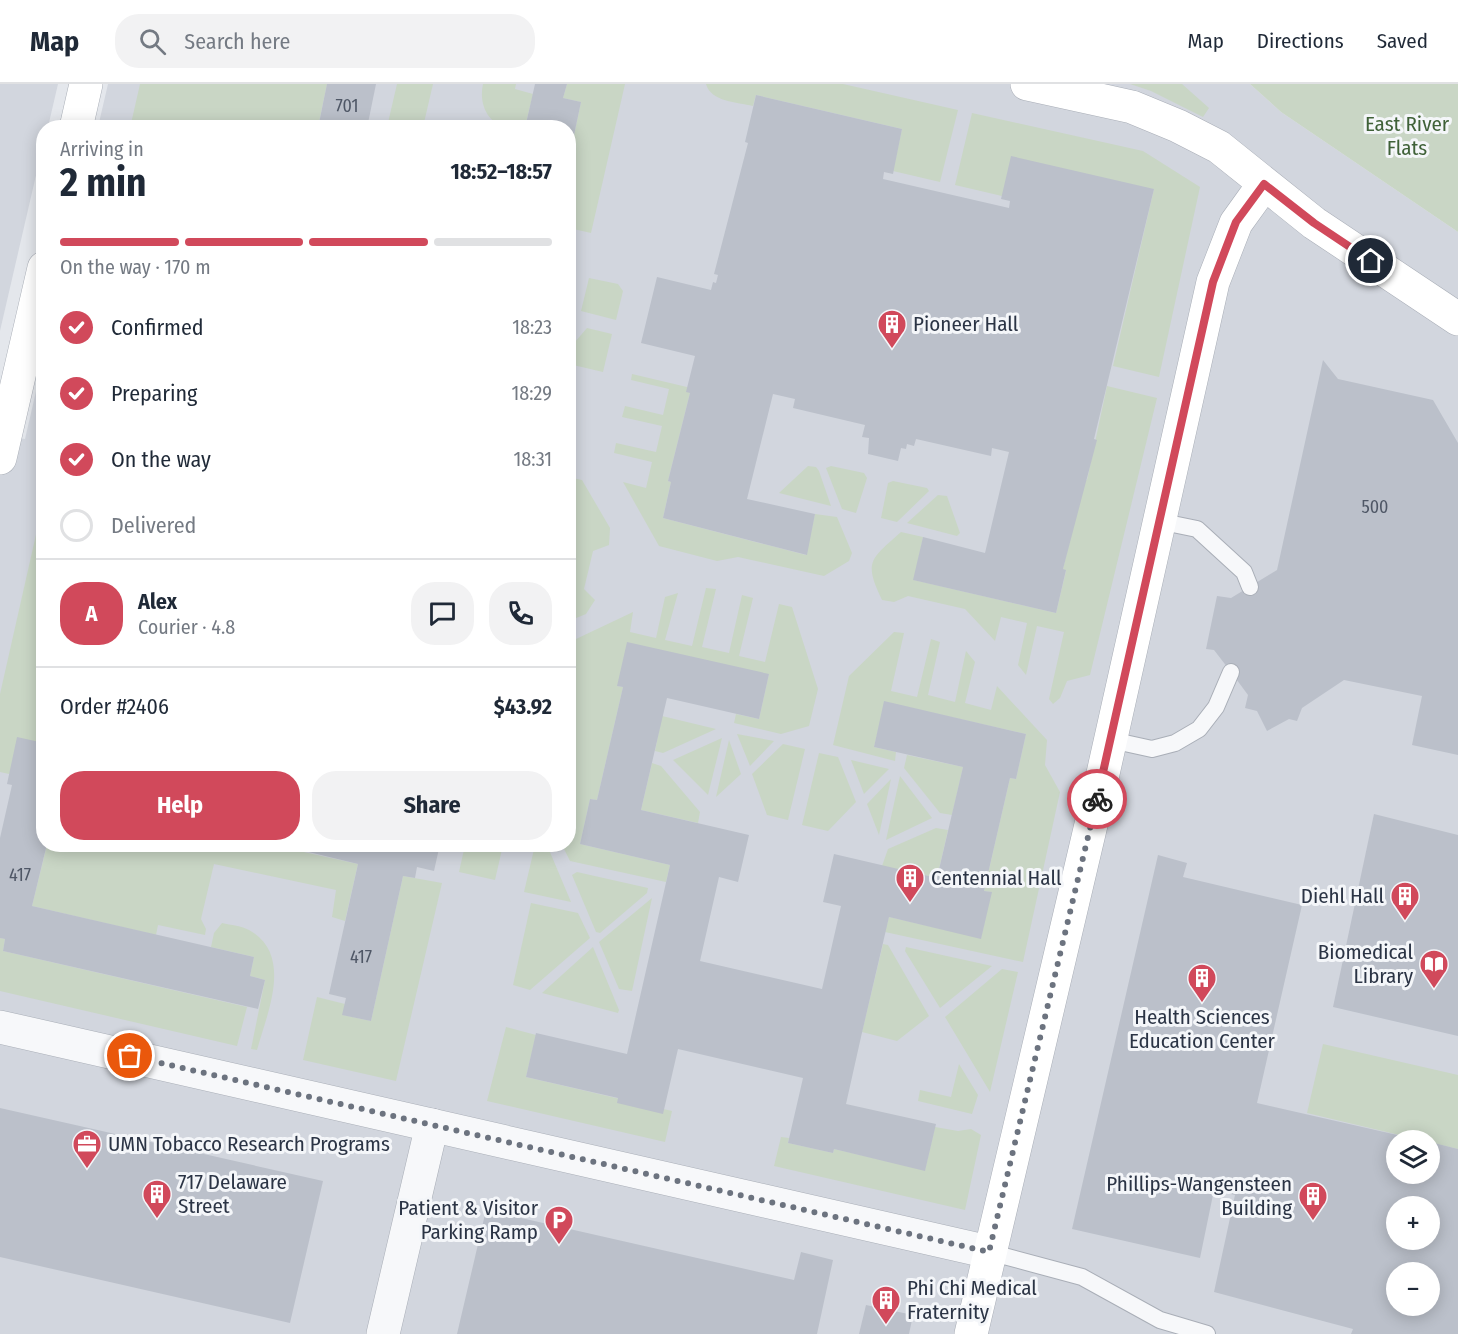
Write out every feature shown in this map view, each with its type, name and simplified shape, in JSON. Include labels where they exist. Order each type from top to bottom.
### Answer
[{"type":"street","points":[[78,120],[86,84]]},
{"type":"street","points":[[1027,84],[1132,107],[1178,126],[1219,147],[1314,223],[1458,319]]},
{"type":"street","points":[[971,1334],[1111,740],[1213,282],[1236,222],[1264,184]]},
{"type":"street","points":[[0,458],[4,419],[36,298]]},
{"type":"street","points":[[0,1027],[989,1252]]},
{"type":"street","points":[[383,1334],[432,1125]]},
{"type":"lane","points":[[1158,522],[1197,529],[1244,572],[1250,587]]},
{"type":"lane","points":[[1111,740],[1152,749],[1175,742],[1199,729],[1216,707],[1231,672]]},
{"type":"lane","points":[[989,1252],[1082,1277],[1160,1320],[1207,1334]]},
{"type":"shaded area","points":[[0,84],[58,84],[50,120],[36,120],[36,175],[0,331]]},
{"type":"shaded area","points":[[108,84],[1250,84],[1281,112],[1458,232],[1458,1334],[0,1334],[0,434],[25,439],[36,391],[36,852],[576,852],[576,120],[100,120]]},
{"type":"green space","points":[[140,84],[327,84],[319,120],[132,120]]},
{"type":"green space","points":[[397,84],[433,84],[425,120],[389,120]]},
{"type":"green space","points":[[483,84],[516,84],[515,89],[533,94],[527,120],[492,120],[484,108]]},
{"type":"green space","points":[[567,84],[625,84],[591,233],[576,230],[576,126],[581,102],[563,98]]},
{"type":"green space","points":[[706,84],[843,84],[958,110],[940,182],[893,171],[902,129],[756,95],[753,106],[732,102],[713,94]]},
{"type":"green space","points":[[1130,84],[1182,84],[1209,108],[1203,117],[1151,91]]},
{"type":"green space","name":"East River Flats","points":[[1250,84],[1458,84],[1458,232],[1281,112]]},
{"type":"green space","points":[[972,113],[1143,151],[1200,187],[1159,377],[1113,366],[1154,189],[1002,196],[955,185]]},
{"type":"green space","points":[[589,278],[618,284],[623,291],[616,320],[581,311]]},
{"type":"green space","points":[[587,328],[612,334],[603,372],[576,366],[576,341]]},
{"type":"green space","points":[[632,374],[687,387],[690,393],[668,481],[671,482],[663,518],[806,555],[815,514],[837,517],[852,553],[849,561],[824,576],[738,557],[717,561],[659,546],[623,482],[646,488],[652,462],[614,453],[616,443],[656,452],[662,426],[622,417],[625,406],[663,415],[669,389],[631,380]]},
{"type":"green space","points":[[1107,386],[1157,398],[1090,675],[1067,681],[1060,698],[1053,704],[1049,699],[1064,632],[1037,626],[1026,675],[1018,665],[1027,623],[1001,617],[995,641],[965,609],[908,596],[894,602],[882,600],[873,577],[873,562],[877,555],[901,532],[923,537],[914,580],[1056,613],[1066,571],[1063,569],[1084,480],[1087,480]]},
{"type":"green space","points":[[808,466],[816,467],[819,471],[831,506],[779,493]]},
{"type":"green space","points":[[831,466],[864,473],[867,478],[856,513],[842,509],[826,468]]},
{"type":"green space","points":[[576,479],[582,480],[610,528],[609,545],[593,551],[584,589],[595,600],[586,614],[576,618]]},
{"type":"green space","points":[[893,481],[927,488],[929,491],[897,522],[881,518],[888,483]]},
{"type":"green space","points":[[938,495],[947,496],[960,533],[957,536],[907,523]]},
{"type":"green space","points":[[36,535],[36,749],[9,774],[0,772],[0,694]]},
{"type":"green space","points":[[706,588],[716,589],[702,647],[729,653],[742,595],[753,598],[739,656],[765,662],[779,604],[792,607],[818,689],[809,726],[781,734],[734,723],[736,714],[759,719],[769,674],[617,686],[623,687],[597,800],[590,799],[580,844],[670,865],[666,882],[570,861],[566,852],[576,852],[576,639],[633,612],[630,632],[656,638],[665,597],[678,593],[665,640],[692,646]]},
{"type":"green space","points":[[894,632],[904,633],[891,691],[917,697],[931,639],[940,642],[928,695],[955,702],[966,651],[975,662],[965,703],[991,710],[997,686],[1047,740],[1045,765],[1060,792],[1023,962],[885,932],[889,917],[981,938],[991,892],[984,891],[1010,778],[1016,779],[1026,734],[885,702],[874,747],[896,752],[895,761],[833,745],[849,676]]},
{"type":"green space","points":[[662,716],[716,729],[663,753],[655,751]]},
{"type":"green space","points":[[737,734],[774,741],[750,766]]},
{"type":"green space","points":[[722,738],[708,795],[673,760]]},
{"type":"green space","points":[[729,740],[741,774],[716,797]]},
{"type":"green space","points":[[783,744],[805,749],[788,820],[767,815],[752,774]]},
{"type":"green space","points":[[819,753],[838,757],[856,802],[828,831],[802,825]]},
{"type":"green space","points":[[907,755],[963,767],[952,815],[940,813],[904,768]]},
{"type":"green space","points":[[851,760],[889,769],[864,794]]},
{"type":"green space","points":[[652,763],[661,766],[700,812],[698,823],[641,810]]},
{"type":"green space","points":[[900,776],[932,818],[886,840]]},
{"type":"green space","points":[[891,779],[879,835],[867,804]]},
{"type":"green space","points":[[936,828],[948,830],[937,878],[882,866],[888,849]]},
{"type":"green space","points":[[45,852],[304,852],[358,864],[345,921],[332,917],[336,890],[214,864],[201,919],[206,929],[205,935],[158,925],[156,935],[32,906]]},
{"type":"green space","points":[[463,852],[501,852],[495,880],[459,872]]},
{"type":"green space","points":[[533,852],[550,852],[571,902],[524,892]]},
{"type":"green space","points":[[577,872],[648,888],[647,893],[600,933],[596,932],[572,875]]},
{"type":"green space","points":[[403,876],[442,883],[396,1081],[303,1060],[317,997],[345,1004],[343,1015],[371,1021]]},
{"type":"green space","points":[[652,898],[632,991],[619,989],[599,942]]},
{"type":"green space","points":[[531,903],[578,913],[590,938],[530,990],[513,985]]},
{"type":"green space","points":[[222,923],[249,930],[263,941],[271,954],[274,986],[257,1050],[251,1049],[265,980],[250,976],[254,957],[211,947],[214,933]]},
{"type":"green space","points":[[0,938],[5,939],[3,951],[247,1007],[237,1046],[0,991]]},
{"type":"green space","points":[[883,944],[888,945],[929,1016],[897,1041],[862,1032]]},
{"type":"green space","points":[[593,947],[619,1010],[618,1013],[542,993]]},
{"type":"green space","points":[[906,947],[992,966],[940,1008],[905,951]]},
{"type":"green space","points":[[1002,969],[1018,972],[990,1092],[945,1017]]},
{"type":"green space","points":[[506,1027],[536,1035],[526,1077],[672,1111],[665,1142],[487,1101]]},
{"type":"green space","points":[[1323,1044],[1458,1075],[1458,1149],[1440,1145],[1440,1130],[1386,1130],[1386,1132],[1307,1113]]},
{"type":"green space","points":[[959,1064],[978,1095],[972,1114],[918,1101],[920,1090],[951,1097]]},
{"type":"green space","points":[[935,1127],[958,1131],[971,1129],[981,1135],[965,1210],[774,1166],[781,1137],[789,1138],[788,1143],[833,1153],[834,1149],[925,1170]]},
{"type":"building","points":[[327,84],[376,84],[369,120],[320,120]]},
{"type":"building","points":[[535,84],[567,84],[563,98],[581,102],[576,126],[576,120],[527,120]]},
{"type":"building","name":"Pioneer Hall","points":[[756,95],[902,129],[893,174],[884,172],[883,179],[1009,208],[1010,201],[1001,199],[1011,156],[1154,189],[1094,439],[1097,440],[1063,569],[1066,570],[1056,613],[913,580],[923,537],[985,553],[1009,452],[992,448],[991,456],[916,439],[914,446],[907,444],[906,449],[901,448],[898,461],[868,454],[869,438],[862,437],[865,425],[793,408],[795,399],[773,394],[747,499],[815,514],[807,555],[663,518],[671,482],[668,481],[690,393],[686,392],[695,356],[641,343],[657,277],[711,290],[713,282],[716,283],[718,275],[714,274],[748,143],[745,142]]},
{"type":"building","points":[[1323,360],[1338,379],[1433,400],[1458,443],[1458,755],[1412,745],[1422,696],[1344,680],[1302,708],[1297,721],[1289,719],[1267,731],[1257,711],[1245,708],[1248,695],[1231,672],[1214,650],[1206,649],[1217,596],[1231,598],[1277,570]]},
{"type":"building","name":"Centennial Hall","points":[[627,642],[769,674],[759,719],[667,698],[641,810],[749,835],[738,882],[719,877],[700,961],[822,989],[841,906],[823,902],[834,854],[937,878],[963,767],[874,747],[884,701],[1026,734],[1016,779],[1010,778],[984,891],[992,892],[981,939],[889,917],[861,1037],[846,1104],[936,1124],[925,1171],[834,1149],[833,1153],[788,1143],[803,1078],[678,1049],[663,1114],[617,1103],[618,1098],[526,1077],[536,1033],[627,1054],[670,865],[580,844],[590,799],[597,800],[623,687],[617,686]]},
{"type":"building","points":[[17,737],[36,741],[36,852],[45,852],[32,906],[254,957],[250,976],[265,980],[258,1009],[3,951],[5,939],[0,938],[0,838],[12,785],[7,784]]},
{"type":"building","name":"Diehl Hall","points":[[1374,814],[1458,835],[1458,1036],[1333,1007]]},
{"type":"building","points":[[309,852],[438,852],[434,871],[417,867],[415,878],[403,876],[371,1021],[342,1015],[346,998],[329,994],[358,864]]},
{"type":"building","name":"Health Sciences Education Center","points":[[1158,855],[1187,863],[1183,877],[1302,905],[1257,1103],[1386,1132],[1386,1184],[1440,1184],[1440,1144],[1458,1149],[1458,1334],[1351,1334],[1353,1329],[1214,1292],[1235,1195],[1214,1190],[1200,1258],[1072,1229]]},
{"type":"building","name":"717 Delaware Street","points":[[0,1108],[323,1181],[290,1323],[0,1257]]},
{"type":"building","name":"Patient & Visitor Parking Ramp","points":[[486,1210],[794,1280],[801,1252],[833,1260],[817,1334],[457,1334]]},
{"type":"building","name":"Phi Chi Medical Fraternity","points":[[866,1305],[913,1315],[909,1334],[859,1334]]},
{"type":"way so far","points":[[130,1056],[989,1252],[1097,799]]},
{"type":"place","name":"Pioneer Hall","points":[[892,350]]},
{"type":"place","name":"Centennial Hall","points":[[910,904]]},
{"type":"place","name":"Diehl Hall","points":[[1405,922]]},
{"type":"place","name":"Biomedical Library","points":[[1434,990]]},
{"type":"place","name":"Health Sciences Education Center","points":[[1202,1004]]},
{"type":"place","name":"UMN Tobacco Research Programs","points":[[87,1170]]},
{"type":"place","name":"717 Delaware Street","points":[[157,1220]]},
{"type":"place","name":"Phillips-Wangensteen Building","points":[[1313,1222]]},
{"type":"place","name":"Patient & Visitor Parking Ramp","points":[[559,1246]]},
{"type":"place","name":"Phi Chi Medical Fraternity","points":[[886,1326]]},
{"type":"route","points":[[1097,799],[1213,282],[1228,237],[1236,222],[1264,184],[1314,223],[1371,261]]}]
